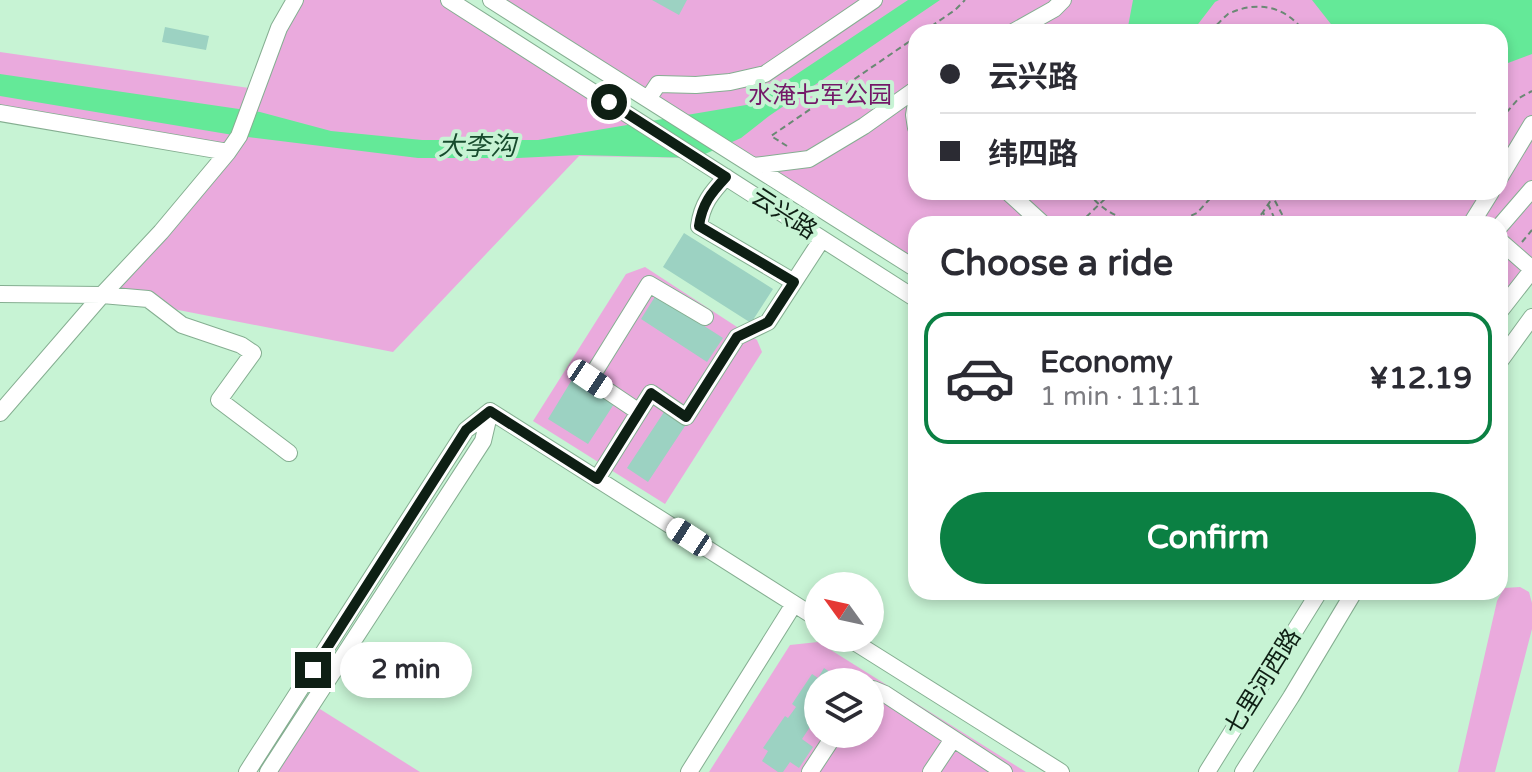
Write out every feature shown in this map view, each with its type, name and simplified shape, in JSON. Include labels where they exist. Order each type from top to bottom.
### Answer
[{"type":"street","points":[[0,413],[228,152],[239,136],[279,28],[295,0]]},
{"type":"street","name":"云兴路","points":[[449,0],[908,294]]},
{"type":"street","name":"云兴路","points":[[491,0],[908,264]]},
{"type":"street","points":[[652,102],[658,84],[730,82],[765,74],[874,0]]},
{"type":"street","points":[[1027,24],[1054,9],[1063,0]]},
{"type":"street","points":[[754,166],[809,159],[908,95]]},
{"type":"street","points":[[0,113],[228,152]]},
{"type":"street","points":[[1508,164],[1532,124]]},
{"type":"street","points":[[719,172],[702,209],[699,226],[794,282]]},
{"type":"street","points":[[1508,217],[1532,189]]},
{"type":"street","points":[[1017,200],[1034,216]]},
{"type":"street","points":[[597,479],[651,393],[686,417],[737,337],[768,322],[822,239]]},
{"type":"street","points":[[1508,248],[1532,270],[1508,301]]},
{"type":"street","points":[[639,412],[590,379],[649,284],[705,317]]},
{"type":"street","points":[[0,294],[102,295],[148,299],[182,325],[241,345],[253,353],[219,400],[289,453]]},
{"type":"street","points":[[1508,350],[1532,317]]},
{"type":"street","points":[[490,411],[804,610]]},
{"type":"street","points":[[247,772],[466,430],[490,411]]},
{"type":"street","points":[[268,772],[483,441],[490,411]]},
{"type":"street","name":"七里河西路","points":[[1207,772],[1314,600]]},
{"type":"street","name":"七里河西路","points":[[1243,772],[1349,600]]},
{"type":"street","points":[[689,772],[794,604]]},
{"type":"street","points":[[870,652],[1061,772]]},
{"type":"street","points":[[884,694],[1004,772]]},
{"type":"street","points":[[931,772],[953,739]]},
{"type":"street","points":[[810,772],[826,748]]},
{"type":"path","points":[[934,24],[965,0]]},
{"type":"path","points":[[1218,24],[1246,5],[1263,4],[1286,12],[1299,24]]},
{"type":"path","points":[[809,159],[771,136],[908,42]]},
{"type":"path","points":[[1508,111],[1519,98],[1532,91]]},
{"type":"path","points":[[1095,200],[1116,216]]},
{"type":"path","points":[[1087,216],[1104,200]]},
{"type":"path","points":[[1190,216],[1209,200]]},
{"type":"path","points":[[1260,216],[1271,200]]},
{"type":"path","points":[[1268,204],[1273,216]]},
{"type":"path","points":[[1263,212],[1265,216]]},
{"type":"green space","points":[[295,0],[449,0],[696,158],[579,156],[393,352],[102,295],[228,152],[0,111],[0,52],[256,89]]},
{"type":"green space","name":"水淹七军公园","points":[[491,0],[1532,0],[1532,270],[1508,301],[1508,216],[908,216],[908,264]]},
{"type":"green space","points":[[645,267],[757,340],[762,352],[665,504],[533,421],[626,274]]},
{"type":"green space","points":[[1520,587],[1529,592],[1532,629],[1495,772],[1458,772],[1497,601],[1508,600],[1508,588]]},
{"type":"green space","points":[[804,644],[804,652],[834,652],[860,668],[804,668],[804,748],[884,748],[884,683],[1026,772],[709,772],[790,645]]},
{"type":"green space","points":[[312,704],[420,772],[268,772]]},
{"type":"water","name":"大李沟","points":[[908,0],[940,0],[741,138],[696,158],[579,155],[418,158],[239,136],[0,96],[0,74],[260,112],[331,131],[422,140],[538,140],[752,104]]},
{"type":"water","points":[[1133,0],[1219,0],[1198,24],[1128,24]]},
{"type":"water","points":[[1312,0],[1532,0],[1532,54],[1508,63],[1508,24],[1331,24]]},
{"type":"building","points":[[652,0],[687,0],[679,15]]},
{"type":"building","points":[[165,27],[209,36],[206,50],[162,42]]},
{"type":"building","points":[[684,233],[773,289],[751,323],[663,267]]},
{"type":"building","points":[[656,295],[723,338],[707,362],[641,319]]},
{"type":"building","points":[[573,378],[614,404],[588,444],[548,419]]},
{"type":"building","points":[[664,412],[685,426],[648,482],[627,468]]},
{"type":"building","points":[[804,686],[802,739],[804,748],[812,748],[799,768],[790,762],[783,772],[778,772],[762,761],[768,751],[763,748],[785,716],[788,718],[796,707],[792,704]]},
{"type":"route","points":[[313,670],[466,430],[490,411],[597,479],[651,393],[686,417],[737,337],[768,322],[794,282],[699,226],[702,209],[726,177],[609,102]]}]
